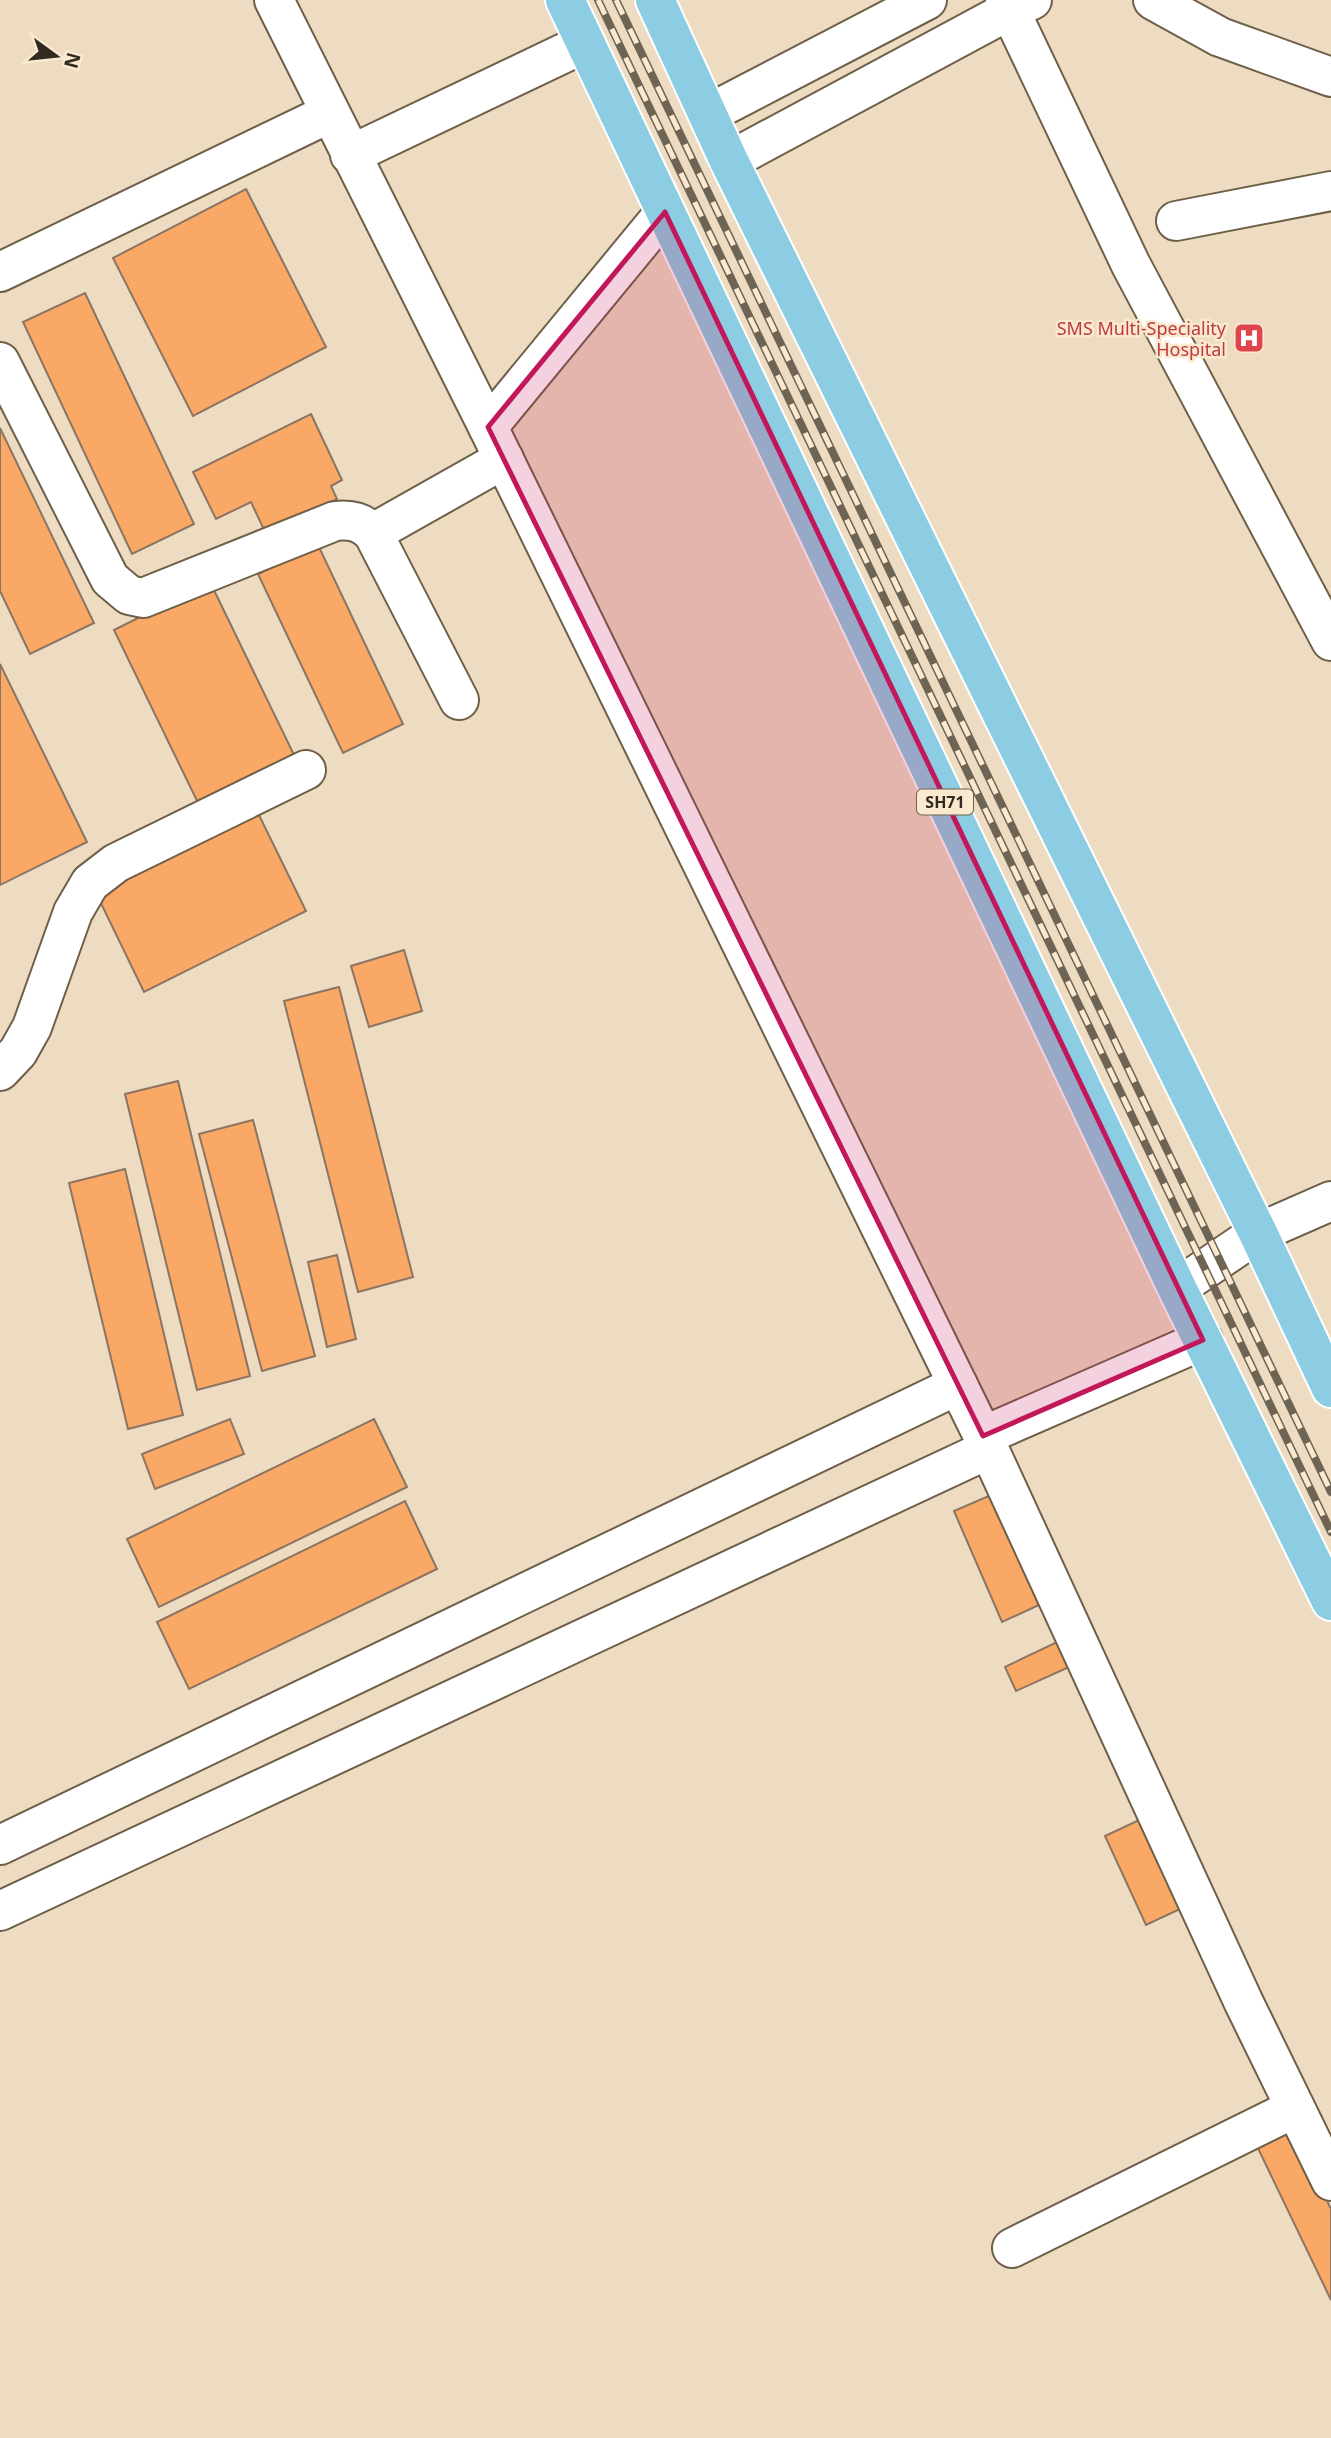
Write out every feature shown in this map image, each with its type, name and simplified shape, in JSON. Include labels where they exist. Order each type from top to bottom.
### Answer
[{"type":"main road","name":"SH71","points":[[565,0],[1177,1287],[1331,1601]]},
{"type":"main road","points":[[655,0],[729,161],[1258,1233],[1331,1388]]},
{"type":"street","points":[[274,0],[496,443],[958,1385],[1244,2003],[1331,2181]]},
{"type":"street","points":[[708,114],[927,0]]},
{"type":"street","points":[[1153,0],[1220,37],[1331,77]]},
{"type":"street","points":[[729,161],[1016,3],[1131,265],[1331,641]]},
{"type":"street","points":[[350,155],[585,43]]},
{"type":"street","points":[[0,272],[330,113]]},
{"type":"street","points":[[1176,221],[1331,191]]},
{"type":"street","points":[[373,533],[496,443],[665,212]]},
{"type":"street","points":[[0,362],[110,579],[129,595],[143,598],[335,521],[362,523],[373,533],[459,700]]},
{"type":"street","points":[[0,1071],[18,1052],[33,1027],[73,912],[90,883],[116,863],[306,770]]},
{"type":"street","points":[[1177,1287],[1258,1233],[1331,1201]]},
{"type":"street","points":[[0,1911],[1203,1340]]},
{"type":"street","points":[[0,1844],[958,1385]]},
{"type":"street","points":[[1012,2248],[1295,2108]]},
{"type":"highlighted area","points":[[665,212],[1177,1288],[1203,1340],[983,1436],[488,427]]},
{"type":"building","points":[[246,189],[326,347],[193,416],[113,258]]},
{"type":"building","points":[[85,293],[194,524],[132,554],[23,322]]},
{"type":"building","points":[[311,414],[342,480],[331,486],[337,499],[266,534],[251,502],[216,519],[193,472]]},
{"type":"building","points":[[0,428],[94,623],[30,654],[0,591]]},
{"type":"building","points":[[318,545],[403,724],[343,753],[258,574]]},
{"type":"building","points":[[210,582],[297,761],[201,809],[114,630]]},
{"type":"building","points":[[0,664],[87,842],[0,885]]},
{"type":"building","points":[[257,811],[306,911],[144,992],[95,891]]},
{"type":"building","points":[[404,950],[422,1011],[369,1027],[351,966]]},
{"type":"building","points":[[339,987],[413,1277],[358,1292],[284,1001]]},
{"type":"building","points":[[178,1081],[250,1376],[197,1390],[125,1094]]},
{"type":"building","points":[[253,1120],[315,1356],[262,1371],[199,1134]]},
{"type":"building","points":[[125,1169],[183,1415],[128,1429],[69,1183]]},
{"type":"building","points":[[337,1255],[356,1339],[327,1347],[308,1262]]},
{"type":"building","points":[[230,1419],[244,1454],[155,1489],[142,1454]]},
{"type":"building","points":[[374,1419],[407,1487],[159,1607],[127,1539]]},
{"type":"building","points":[[991,1495],[1039,1605],[1002,1622],[954,1511]]},
{"type":"building","points":[[405,1501],[437,1569],[189,1689],[157,1622]]},
{"type":"building","points":[[1057,1642],[1069,1667],[1016,1691],[1005,1667]]},
{"type":"building","points":[[1139,1820],[1180,1909],[1146,1925],[1105,1836]]},
{"type":"building","points":[[1290,2124],[1331,2209],[1331,2300],[1255,2142]]},
{"type":"railway","points":[[598,0],[1331,1532]]},
{"type":"railway","points":[[616,0],[1331,1492]]},
{"type":"place","name":"SMS Multi-Speciality Hospital","points":[[1249,338]]}]
